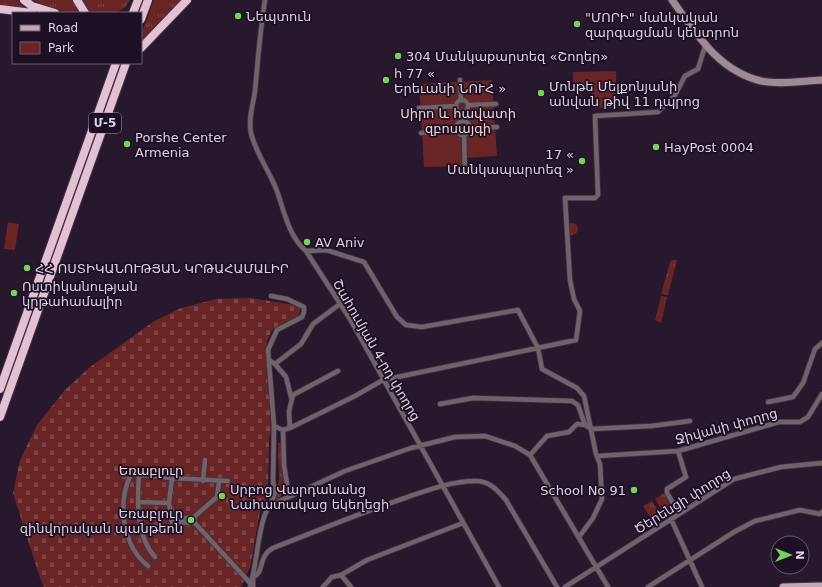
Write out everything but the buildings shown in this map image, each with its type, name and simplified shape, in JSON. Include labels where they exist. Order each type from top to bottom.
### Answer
[{"type":"highway","points":[[20,0],[36,12]]},
{"type":"highway","points":[[24,0],[32,6],[52,12]]},
{"type":"highway","points":[[77,0],[84,12]]},
{"type":"highway","points":[[142,16],[148,0]]},
{"type":"highway","points":[[142,47],[187,0]]},
{"type":"highway","points":[[0,9],[24,12]]},
{"type":"highway","name":"Մ-5","points":[[0,389],[116,64]]},
{"type":"highway","name":"Մ-5","points":[[0,417],[126,65]]},
{"type":"main road","points":[[673,0],[705,44],[718,59],[738,73],[769,82],[822,79]]},
{"type":"main road","points":[[783,587],[822,586]]},
{"type":"street","name":"Շահումյան 4-րդ փողոց","points":[[265,0],[259,31],[254,93],[250,117],[251,132],[274,184],[298,245],[306,251],[340,304],[499,587]]},
{"type":"street","points":[[274,426],[283,430],[290,428],[383,380],[576,340],[580,311],[574,299],[570,280],[565,198],[595,198],[598,195],[595,116],[658,112],[675,95],[685,76],[698,69],[705,44]]},
{"type":"street","points":[[460,80],[461,100]]},
{"type":"street","points":[[461,100],[466,101],[468,105]]},
{"type":"street","points":[[456,106],[457,102],[461,100]]},
{"type":"street","points":[[468,105],[496,104]]},
{"type":"street","points":[[462,112],[466,110],[468,105]]},
{"type":"street","points":[[419,108],[456,106]]},
{"type":"street","points":[[456,106],[458,111],[462,112]]},
{"type":"street","points":[[462,112],[463,121]]},
{"type":"street","points":[[463,121],[468,123],[470,128]]},
{"type":"street","points":[[456,129],[458,124],[463,121]]},
{"type":"street","points":[[470,128],[497,127]]},
{"type":"street","points":[[464,135],[468,133],[470,128]]},
{"type":"street","points":[[421,132],[456,129]]},
{"type":"street","points":[[456,129],[459,134],[464,135]]},
{"type":"street","points":[[464,135],[465,172]]},
{"type":"street","points":[[306,251],[326,250],[364,262],[397,316],[406,325],[415,327],[433,326],[518,310],[538,348],[542,369],[577,388],[584,396],[598,456],[602,481],[602,498],[593,518],[579,537]]},
{"type":"street","points":[[251,586],[254,577],[262,525],[268,507],[274,496],[275,488],[273,483],[274,426],[269,360],[270,345],[277,330],[302,317],[304,312],[304,307],[300,304],[271,296]]},
{"type":"street","points":[[275,364],[301,344],[313,324],[340,304]]},
{"type":"street","points":[[768,402],[793,397],[803,383],[815,349],[822,343]]},
{"type":"street","points":[[269,360],[275,364],[286,377],[291,398],[289,411],[290,428]]},
{"type":"street","points":[[291,398],[304,388],[338,371]]},
{"type":"street","name":"Ջիվանի փողոց","points":[[598,456],[678,451],[779,422],[800,422],[808,417],[822,394]]},
{"type":"street","points":[[440,404],[474,398],[572,401],[578,405],[585,425]]},
{"type":"street","points":[[530,455],[548,436],[569,432],[577,424],[585,425],[591,429],[652,426],[690,421]]},
{"type":"street","points":[[283,430],[284,465],[289,497]]},
{"type":"street","points":[[268,507],[344,471],[455,437],[486,436],[515,446],[530,455],[608,587]]},
{"type":"street","points":[[678,451],[686,477],[667,489],[667,493],[679,513]]},
{"type":"street","points":[[204,481],[205,460]]},
{"type":"street","name":"Ծերենցի փողոց","points":[[565,587],[597,568],[679,513],[734,480],[781,467],[822,463]]},
{"type":"street","points":[[148,566],[132,547],[126,527],[124,505],[128,481],[131,474],[204,481],[228,481]]},
{"type":"street","points":[[139,475],[138,515],[143,534],[151,553],[155,557]]},
{"type":"street","points":[[172,478],[169,503],[172,529]]},
{"type":"street","points":[[254,577],[260,572],[264,556],[273,548],[388,504],[442,486],[477,481],[487,483],[497,490],[506,500],[556,587]]},
{"type":"street","points":[[172,522],[180,521],[180,524],[194,520],[217,497],[218,482]]},
{"type":"street","points":[[139,502],[169,503]]},
{"type":"street","points":[[648,587],[689,560],[755,521],[800,510],[820,514],[822,512]]},
{"type":"street","points":[[670,519],[702,587]]},
{"type":"street","points":[[194,520],[251,586]]},
{"type":"street","points":[[322,587],[332,577],[341,575],[379,554],[463,523]]},
{"type":"street","points":[[341,575],[351,587]]},
{"type":"green space","points":[[0,0],[17,0],[27,10],[0,7]]},
{"type":"green space","points":[[32,0],[73,0],[80,12],[63,12]]},
{"type":"green space","points":[[82,0],[130,0],[123,9],[118,12],[88,12]]},
{"type":"green space","points":[[154,0],[182,0],[142,41],[142,32]]},
{"type":"green space","points":[[616,71],[617,108],[593,108],[592,90],[573,90],[573,72]]},
{"type":"green space","name":"Սիրո և հավատի զբոսայգի","points":[[492,80],[497,156],[464,158],[463,166],[424,167],[419,84]]},
{"type":"green space","points":[[8,222],[19,224],[15,250],[4,249]]},
{"type":"green space","points":[[572,223],[576,225],[578,229],[576,233],[572,235],[568,233],[566,229],[568,225]]},
{"type":"green space","points":[[672,260],[677,260],[668,295],[661,294],[670,262]]},
{"type":"green space","points":[[661,296],[667,297],[661,323],[655,320]]},
{"type":"green space","name":"Եռաբլուր","points":[[250,298],[295,305],[301,309],[298,316],[273,329],[267,341],[271,429],[269,439],[268,487],[271,491],[260,512],[250,568],[241,587],[44,587],[13,493],[20,460],[37,425],[65,390],[90,367],[153,322],[178,309],[216,299]]},
{"type":"green space","points":[[278,443],[281,443],[285,466],[285,482],[284,490],[276,501],[275,499],[279,480]]},
{"type":"green space","points":[[664,493],[674,511],[666,516],[655,499]]},
{"type":"green space","points":[[652,501],[662,518],[654,523],[643,506]]},
{"type":"place","name":"Նեպտուն","points":[[238,16]]},
{"type":"place","name":"\"ՄՈՐԻ\" մանկական զարգացման կենտրոն","points":[[577,24]]},
{"type":"place","name":"304 Մանկաpարտեզ «Շողեր»","points":[[398,56]]},
{"type":"place","name":"հ 77 « Երեւանի ՆՈՒՀ »","points":[[386,80]]},
{"type":"place","name":"Մոնթե Մելքոնյանի անվան թիվ 11 դպրոց","points":[[541,93]]},
{"type":"place","name":"Porshe Center Armenia","points":[[127,144]]},
{"type":"place","name":"HayPost 0004","points":[[656,147]]},
{"type":"place","name":"17 « Մանկապարտեզ »","points":[[582,161]]},
{"type":"place","name":"AV Aniv","points":[[307,242]]},
{"type":"place","name":"ՀՀ ՈՍՏԻԿԱՆՈՒԹՅԱՆ ԿՐԹԱՀԱՄԱԼԻՐ","points":[[27,268]]},
{"type":"place","name":"Ոստիկանության կրթահամալիր","points":[[14,293]]},
{"type":"place","name":"School No 91","points":[[634,490]]},
{"type":"place","name":"Սրբոց Վարդանանց Նահատակաց եկեղեցի","points":[[222,496]]},
{"type":"place","name":"Եռաբլուր զինվորական պանթեոն","points":[[191,520]]}]
